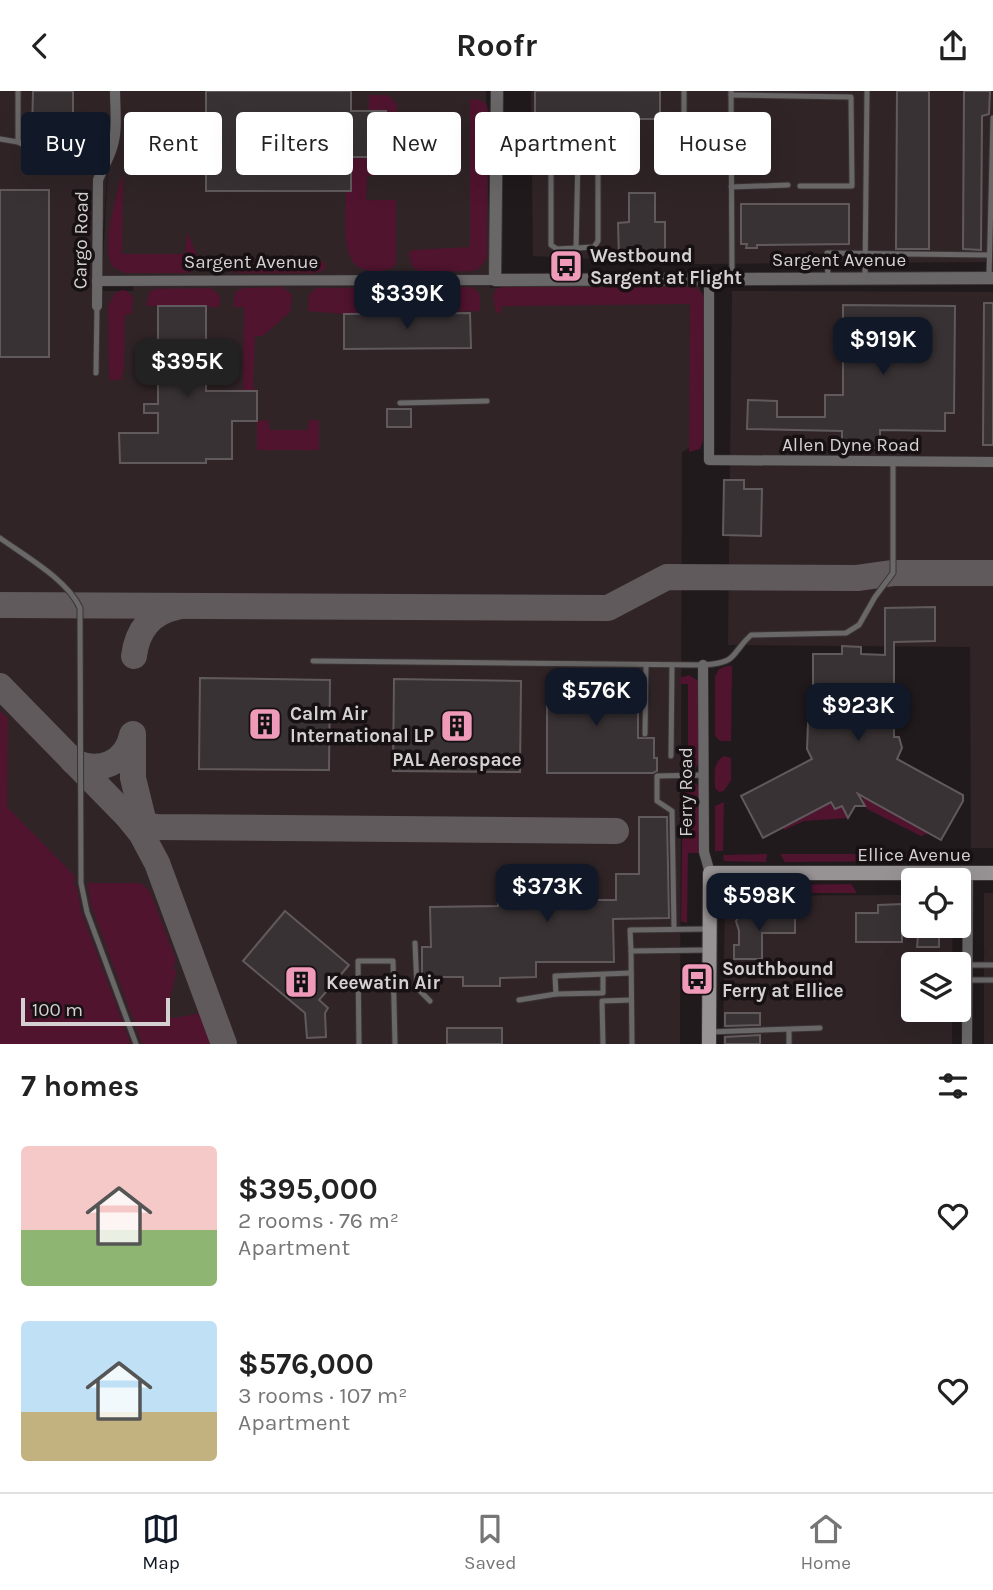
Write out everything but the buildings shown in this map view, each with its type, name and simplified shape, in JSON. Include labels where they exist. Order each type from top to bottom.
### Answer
[{"type":"main road","name":"Ellice Avenue","points":[[710,873],[901,873]]},
{"type":"main road","name":"Ferry Road","points":[[709,1038],[710,873]]},
{"type":"main road","name":"Ellice Avenue","points":[[971,873],[993,873]]},
{"type":"street","name":"Cargo Road","points":[[110,154],[115,136],[115,91]]},
{"type":"street","points":[[497,91],[497,112]]},
{"type":"street","name":"Cargo Road","points":[[97,306],[100,175]]},
{"type":"street","points":[[495,280],[496,175]]},
{"type":"street","name":"Sargent Avenue","points":[[97,281],[991,278]]},
{"type":"street","name":"Allen Dyne Road","points":[[709,279],[709,460],[993,462]]},
{"type":"street","name":"Ferry Road","points":[[703,666],[704,852],[710,873]]},
{"type":"street","points":[[967,1022],[967,1044]]},
{"type":"lane","points":[[18,91],[18,142]]},
{"type":"lane","points":[[684,91],[684,112]]},
{"type":"lane","points":[[865,279],[867,91]]},
{"type":"lane","points":[[732,279],[731,93],[851,97],[852,187],[800,186]]},
{"type":"lane","points":[[991,278],[989,255],[993,118]]},
{"type":"lane","points":[[0,139],[21,144]]},
{"type":"lane","points":[[551,175],[550,241],[554,248],[576,249],[590,249],[598,241],[600,175]]},
{"type":"lane","points":[[576,249],[578,175]]},
{"type":"lane","points":[[731,187],[788,185]]},
{"type":"lane","points":[[828,279],[827,253],[989,255]]},
{"type":"lane","points":[[96,373],[97,306]]},
{"type":"lane","points":[[400,403],[487,401]]},
{"type":"lane","points":[[313,661],[703,666],[731,659],[751,635],[838,634],[855,629],[874,597],[893,573],[893,461]]},
{"type":"lane","points":[[0,538],[63,584],[77,600],[80,608],[81,883],[87,912],[136,1044]]},
{"type":"lane","points":[[645,734],[646,665]]},
{"type":"lane","points":[[671,756],[672,665]]},
{"type":"lane","points":[[674,929],[672,811],[657,801],[657,776],[704,775]]},
{"type":"lane","points":[[632,1044],[630,930],[710,929]]},
{"type":"lane","points":[[415,943],[416,988],[430,1001]]},
{"type":"lane","points":[[631,951],[710,950]]},
{"type":"lane","points":[[359,1044],[358,961],[393,961],[395,1044]]},
{"type":"lane","points":[[971,965],[993,965]]},
{"type":"lane","points":[[556,995],[555,976],[631,974]]},
{"type":"lane","points":[[519,1000],[603,993],[603,975]]},
{"type":"lane","points":[[971,980],[993,980]]},
{"type":"lane","points":[[603,1044],[602,1001],[631,1000]]},
{"type":"lane","points":[[709,1038],[820,1028]]},
{"type":"lane","points":[[789,1030],[789,1044]]},
{"type":"shaded area","points":[[0,91],[486,91],[486,112],[475,112],[475,175],[488,175],[490,288],[700,286],[703,428],[700,442],[682,452],[680,1044],[0,1044]],"holes":[[[21,112],[110,112],[110,175],[108,175],[102,278],[134,277],[133,291],[99,291],[107,175],[21,175]]]},
{"type":"shaded area","points":[[531,91],[993,91],[993,262],[694,264],[533,256],[532,175],[640,175],[640,112],[531,112]]},
{"type":"shaded area","points":[[369,95],[388,95],[397,104],[397,112],[369,110]]},
{"type":"shaded area","points":[[470,99],[480,100],[487,105],[488,112],[475,112],[475,175],[488,175],[487,258],[480,268],[473,271],[420,272],[412,266],[409,254],[411,250],[470,247]]},
{"type":"shaded area","points":[[353,157],[367,157],[367,175],[377,175],[367,176],[366,200],[396,200],[395,266],[387,270],[373,271],[361,269],[353,262],[348,253],[345,228],[346,191],[351,191]]},
{"type":"shaded area","points":[[123,177],[122,254],[185,254],[187,232],[200,262],[198,269],[188,273],[124,273],[112,266],[108,246],[110,222]]},
{"type":"shaded area","points":[[325,262],[324,270],[315,273],[242,273],[234,272],[226,266],[228,263]]},
{"type":"shaded area","points":[[283,287],[292,295],[290,312],[263,336],[255,336],[253,387],[257,391],[243,391],[244,307],[233,307],[235,292],[243,288]]},
{"type":"shaded area","points":[[469,287],[477,290],[480,296],[480,311],[344,314],[308,311],[309,295],[316,288]]},
{"type":"shaded area","points":[[693,287],[702,292],[703,440],[700,449],[689,452],[690,304],[502,306],[501,312],[496,313],[493,296],[496,289]]},
{"type":"shaded area","points":[[211,288],[220,296],[220,307],[146,306],[149,293],[154,289]]},
{"type":"shaded area","points":[[122,290],[133,297],[132,314],[125,315],[124,367],[121,380],[109,380],[108,306],[115,293]]},
{"type":"shaded area","points":[[732,291],[993,292],[993,848],[971,848],[970,647],[728,645]]},
{"type":"shaded area","points":[[268,420],[270,430],[308,430],[309,420],[319,420],[319,450],[257,450],[257,421]]},
{"type":"shaded area","points":[[732,666],[731,741],[720,741],[715,736],[715,677],[719,669]]},
{"type":"shaded area","points":[[689,675],[700,682],[700,760],[696,767],[688,770],[688,684],[680,684],[680,678]]},
{"type":"shaded area","points":[[0,711],[8,718],[7,807],[75,876],[74,885],[77,886],[81,911],[131,1044],[0,1044]]},
{"type":"shaded area","points":[[724,756],[731,758],[731,780],[724,791],[719,792],[715,788],[715,770]]},
{"type":"shaded area","points":[[683,780],[696,783],[700,789],[699,853],[688,853],[687,923],[681,921]]},
{"type":"shaded area","points":[[864,797],[929,833],[921,836],[867,809],[862,801]]},
{"type":"shaded area","points":[[724,802],[723,851],[715,851],[715,806]]},
{"type":"shaded area","points":[[831,802],[842,806],[848,818],[804,821],[784,830],[784,827]]},
{"type":"shaded area","points":[[767,854],[766,862],[724,861],[723,855]]},
{"type":"shaded area","points":[[780,854],[923,854],[920,860],[916,861],[785,862]]},
{"type":"shaded area","points":[[88,883],[142,884],[150,891],[176,960],[173,969],[177,970],[165,1016],[174,1018],[202,1013],[213,1044],[142,1044],[91,905]]},
{"type":"shaded area","points":[[851,884],[857,893],[781,893],[783,885]]},
{"type":"shaded area","points":[[733,885],[765,885],[768,893],[722,894]]},
{"type":"shaded area","points":[[984,893],[993,893],[993,1044],[984,1044]]},
{"type":"shaded area","points":[[901,895],[901,938],[953,938],[952,952],[901,952],[901,1022],[952,1022],[952,1044],[723,1044],[725,896]]},
{"type":"taxiway","points":[[0,605],[608,608],[667,577],[857,578],[893,573],[993,573]]},
{"type":"taxiway","points":[[134,656],[138,639],[147,624],[160,613],[177,607]]},
{"type":"taxiway","points":[[0,686],[128,817],[144,825],[616,831]]},
{"type":"taxiway","points":[[133,734],[133,778],[147,835]]},
{"type":"taxiway","points":[[73,761],[92,767],[110,764],[124,753],[132,735]]},
{"type":"taxiway","points":[[128,817],[141,833],[157,863],[224,1044]]},
{"type":"place","name":"Westbound Sargent at Flight","points":[[566,266]]},
{"type":"place","name":"Calm Air International LP","points":[[265,724]]},
{"type":"place","name":"PAL Aerospace","points":[[457,726]]},
{"type":"place","name":"Southbound Ferry at Ellice","points":[[697,979]]},
{"type":"place","name":"Keewatin Air","points":[[301,982]]}]
